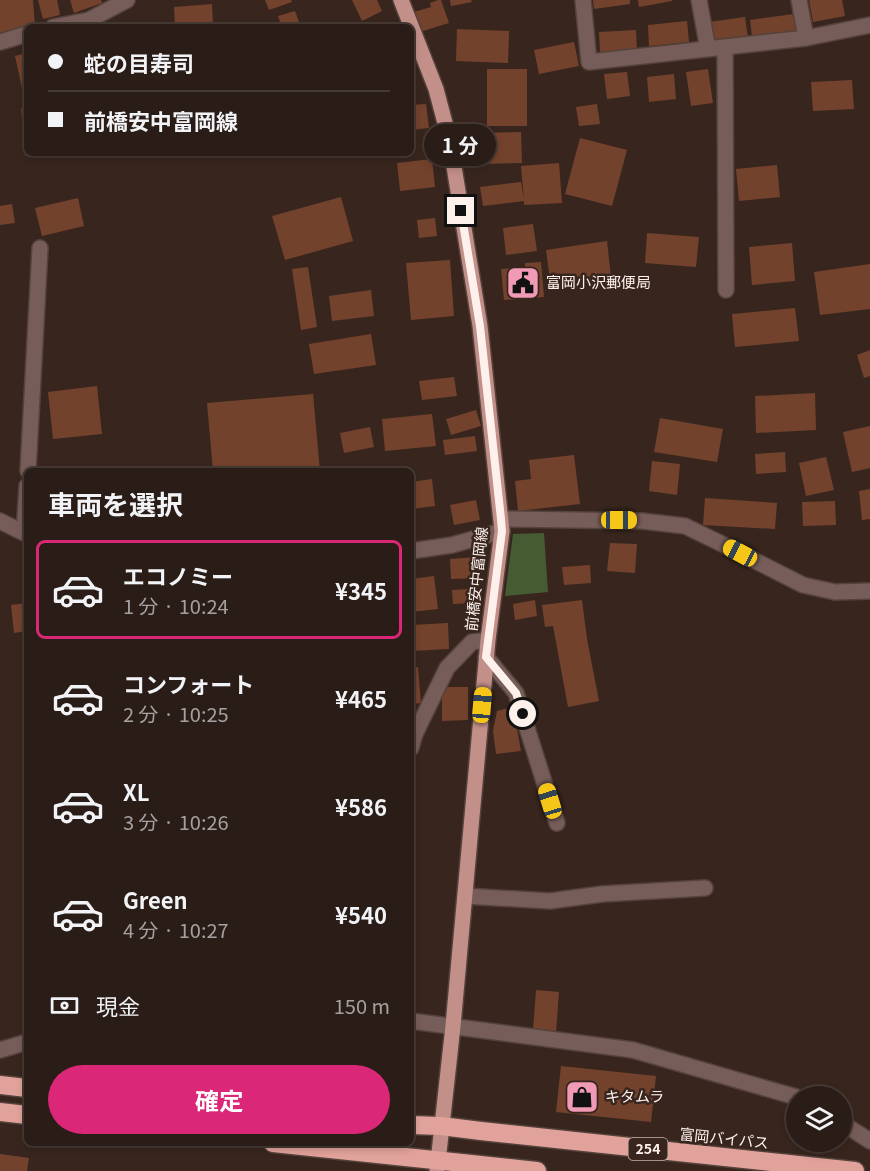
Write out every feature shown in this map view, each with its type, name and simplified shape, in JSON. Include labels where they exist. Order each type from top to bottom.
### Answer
[{"type":"highway","points":[[0,1085],[24,1088]]},
{"type":"highway","points":[[0,1112],[24,1115]]},
{"type":"highway","name":"富岡バイパス","points":[[414,1125],[441,1126],[855,1171]]},
{"type":"highway","points":[[294,1146],[437,1166],[537,1171]]},
{"type":"main road","name":"前橋安中富岡線","points":[[401,0],[410,24]]},
{"type":"main road","name":"前橋安中富岡線","points":[[414,33],[436,89],[450,142],[480,326],[501,525],[486,657],[453,1026],[437,1166]]},
{"type":"street","points":[[68,24],[89,20],[127,0]]},
{"type":"street","points":[[583,0],[589,62],[806,38],[870,25]]},
{"type":"street","points":[[699,0],[708,49]]},
{"type":"street","points":[[799,0],[806,38]]},
{"type":"street","points":[[0,42],[24,35]]},
{"type":"street","points":[[725,47],[726,290]]},
{"type":"street","points":[[28,468],[40,248]]},
{"type":"street","points":[[0,520],[24,532]]},
{"type":"street","points":[[414,551],[452,545],[501,525],[642,520],[685,526],[803,585],[835,592],[870,591]]},
{"type":"street","points":[[414,738],[447,668],[472,642],[488,640]]},
{"type":"street","points":[[486,657],[516,693],[557,823]]},
{"type":"street","points":[[465,896],[550,901],[602,894],[705,888]]},
{"type":"street","points":[[414,1021],[633,1050],[786,1094]]},
{"type":"street","points":[[0,1050],[24,1043]]},
{"type":"street","points":[[852,1130],[870,1141]]},
{"type":"green space","points":[[544,533],[548,592],[505,596],[513,534]]},
{"type":"building","points":[[0,0],[33,0],[35,24],[24,24],[24,31],[0,33]]},
{"type":"building","points":[[38,0],[57,0],[60,15],[43,19]]},
{"type":"building","points":[[70,0],[101,0],[102,3],[74,13]]},
{"type":"building","points":[[265,0],[291,0],[292,2],[269,10]]},
{"type":"building","points":[[352,0],[377,0],[382,11],[362,21]]},
{"type":"building","points":[[441,0],[449,23],[420,32],[414,12],[431,7],[430,3]]},
{"type":"building","points":[[450,0],[471,0],[472,2],[451,6]]},
{"type":"building","points":[[593,0],[630,0],[630,4],[594,9]]},
{"type":"building","points":[[638,0],[672,0],[672,1],[639,7]]},
{"type":"building","points":[[809,0],[842,0],[845,16],[813,22]]},
{"type":"building","points":[[212,4],[213,24],[175,24],[174,7]]},
{"type":"building","points":[[295,11],[300,24],[281,24],[278,16]]},
{"type":"building","points":[[794,14],[797,38],[753,44],[750,20]]},
{"type":"building","points":[[745,17],[748,38],[712,44],[709,22]]},
{"type":"building","points":[[687,21],[689,42],[649,46],[648,25]]},
{"type":"building","points":[[457,29],[509,31],[508,63],[456,61]]},
{"type":"building","points":[[636,30],[637,51],[600,53],[599,32]]},
{"type":"building","points":[[574,42],[579,66],[539,74],[534,50]]},
{"type":"building","points":[[24,54],[24,93],[23,93],[15,56]]},
{"type":"building","points":[[487,69],[527,69],[527,126],[487,126]]},
{"type":"building","points":[[708,69],[713,103],[691,106],[686,72]]},
{"type":"building","points":[[627,72],[630,96],[607,99],[604,74]]},
{"type":"building","points":[[674,74],[676,99],[649,102],[647,77]]},
{"type":"building","points":[[852,80],[854,109],[813,111],[811,82]]},
{"type":"building","points":[[426,104],[429,128],[414,130],[414,105]]},
{"type":"building","points":[[597,104],[600,124],[579,126],[576,107]]},
{"type":"building","points":[[21,108],[24,108],[24,144]]},
{"type":"building","points":[[521,132],[522,163],[484,164],[483,133]]},
{"type":"building","points":[[580,138],[627,150],[612,206],[565,194]]},
{"type":"building","points":[[432,159],[435,187],[400,191],[397,163]]},
{"type":"building","points":[[559,163],[562,203],[524,205],[524,201],[483,206],[480,187],[521,182],[524,199],[521,166]]},
{"type":"building","points":[[777,165],[780,197],[739,201],[736,169]]},
{"type":"building","points":[[341,197],[353,241],[285,260],[272,216]]},
{"type":"building","points":[[78,198],[84,226],[42,236],[35,208]]},
{"type":"building","points":[[12,204],[15,223],[0,225],[0,206]]},
{"type":"building","points":[[435,218],[437,236],[419,238],[417,220]]},
{"type":"building","points":[[533,224],[537,251],[506,255],[503,228]]},
{"type":"building","points":[[647,233],[699,237],[696,267],[645,263]]},
{"type":"building","points":[[607,241],[611,278],[551,287],[546,250]]},
{"type":"building","points":[[792,243],[795,281],[752,285],[749,247]]},
{"type":"building","points":[[450,260],[454,316],[411,320],[406,263]]},
{"type":"building","name":"富岡小沢郵便局","points":[[541,262],[544,297],[504,300],[501,269],[525,267],[525,263]]},
{"type":"building","points":[[870,264],[870,309],[820,315],[814,272]]},
{"type":"building","points":[[308,267],[317,327],[301,330],[292,269]]},
{"type":"building","points":[[371,290],[374,316],[332,321],[329,296]]},
{"type":"building","points":[[795,308],[799,341],[735,347],[732,314]]},
{"type":"building","points":[[371,334],[376,365],[314,374],[309,344]]},
{"type":"building","points":[[870,350],[870,376],[864,378],[857,355]]},
{"type":"building","points":[[454,377],[457,396],[422,400],[419,381]]},
{"type":"building","points":[[97,386],[102,434],[53,439],[48,392]]},
{"type":"building","points":[[815,393],[816,430],[756,433],[755,396]]},
{"type":"building","points":[[313,394],[320,468],[213,468],[207,403]]},
{"type":"building","points":[[476,410],[481,426],[451,435],[446,419]]},
{"type":"building","points":[[432,414],[436,446],[385,451],[382,419]]},
{"type":"building","points":[[660,418],[723,429],[717,462],[654,452]]},
{"type":"building","points":[[870,426],[870,468],[852,472],[843,432]]},
{"type":"building","points":[[370,427],[374,447],[344,453],[340,433]]},
{"type":"building","points":[[475,436],[477,451],[445,455],[443,440]]},
{"type":"building","points":[[785,452],[786,472],[756,474],[755,454]]},
{"type":"building","points":[[574,455],[580,504],[518,511],[515,481],[531,479],[529,460]]},
{"type":"building","points":[[826,457],[834,490],[806,496],[799,463]]},
{"type":"building","points":[[652,461],[680,464],[677,495],[649,491]]},
{"type":"building","points":[[432,479],[435,506],[414,509],[414,482]]},
{"type":"building","points":[[870,489],[870,519],[862,520],[859,491]]},
{"type":"building","points":[[705,498],[777,503],[775,529],[703,525]]},
{"type":"building","points":[[476,500],[480,520],[454,525],[450,505]]},
{"type":"building","points":[[835,501],[836,525],[803,526],[802,502]]},
{"type":"building","points":[[610,543],[637,544],[635,573],[607,571]]},
{"type":"building","points":[[476,557],[476,578],[451,579],[450,559]]},
{"type":"building","points":[[590,565],[591,583],[564,585],[562,567]]},
{"type":"building","points":[[434,576],[438,609],[414,612],[414,579]]},
{"type":"building","points":[[470,589],[471,603],[453,604],[452,590]]},
{"type":"building","points":[[535,600],[537,616],[515,620],[513,604]]},
{"type":"building","points":[[582,600],[599,701],[568,707],[553,626],[545,627],[542,605]]},
{"type":"building","points":[[24,603],[24,631],[14,633],[11,605]]},
{"type":"building","points":[[448,623],[449,649],[414,651],[414,625]]},
{"type":"building","points":[[418,667],[421,703],[414,704],[414,668]]},
{"type":"building","points":[[442,687],[468,687],[468,720],[442,721]]},
{"type":"building","points":[[509,708],[517,729],[521,751],[496,754],[493,731],[497,711]]},
{"type":"building","points":[[536,990],[559,992],[556,1032],[533,1030]]},
{"type":"building","points":[[561,1066],[656,1076],[651,1122],[556,1112]]},
{"type":"building","points":[[0,1154],[29,1158],[27,1171],[0,1171]]},
{"type":"place","name":"富岡小沢郵便局","points":[[523,283]]},
{"type":"place","name":"キタムラ","points":[[582,1097]]},
{"type":"route","points":[[461,211],[480,326],[502,531],[486,657],[516,693],[523,714]]}]
